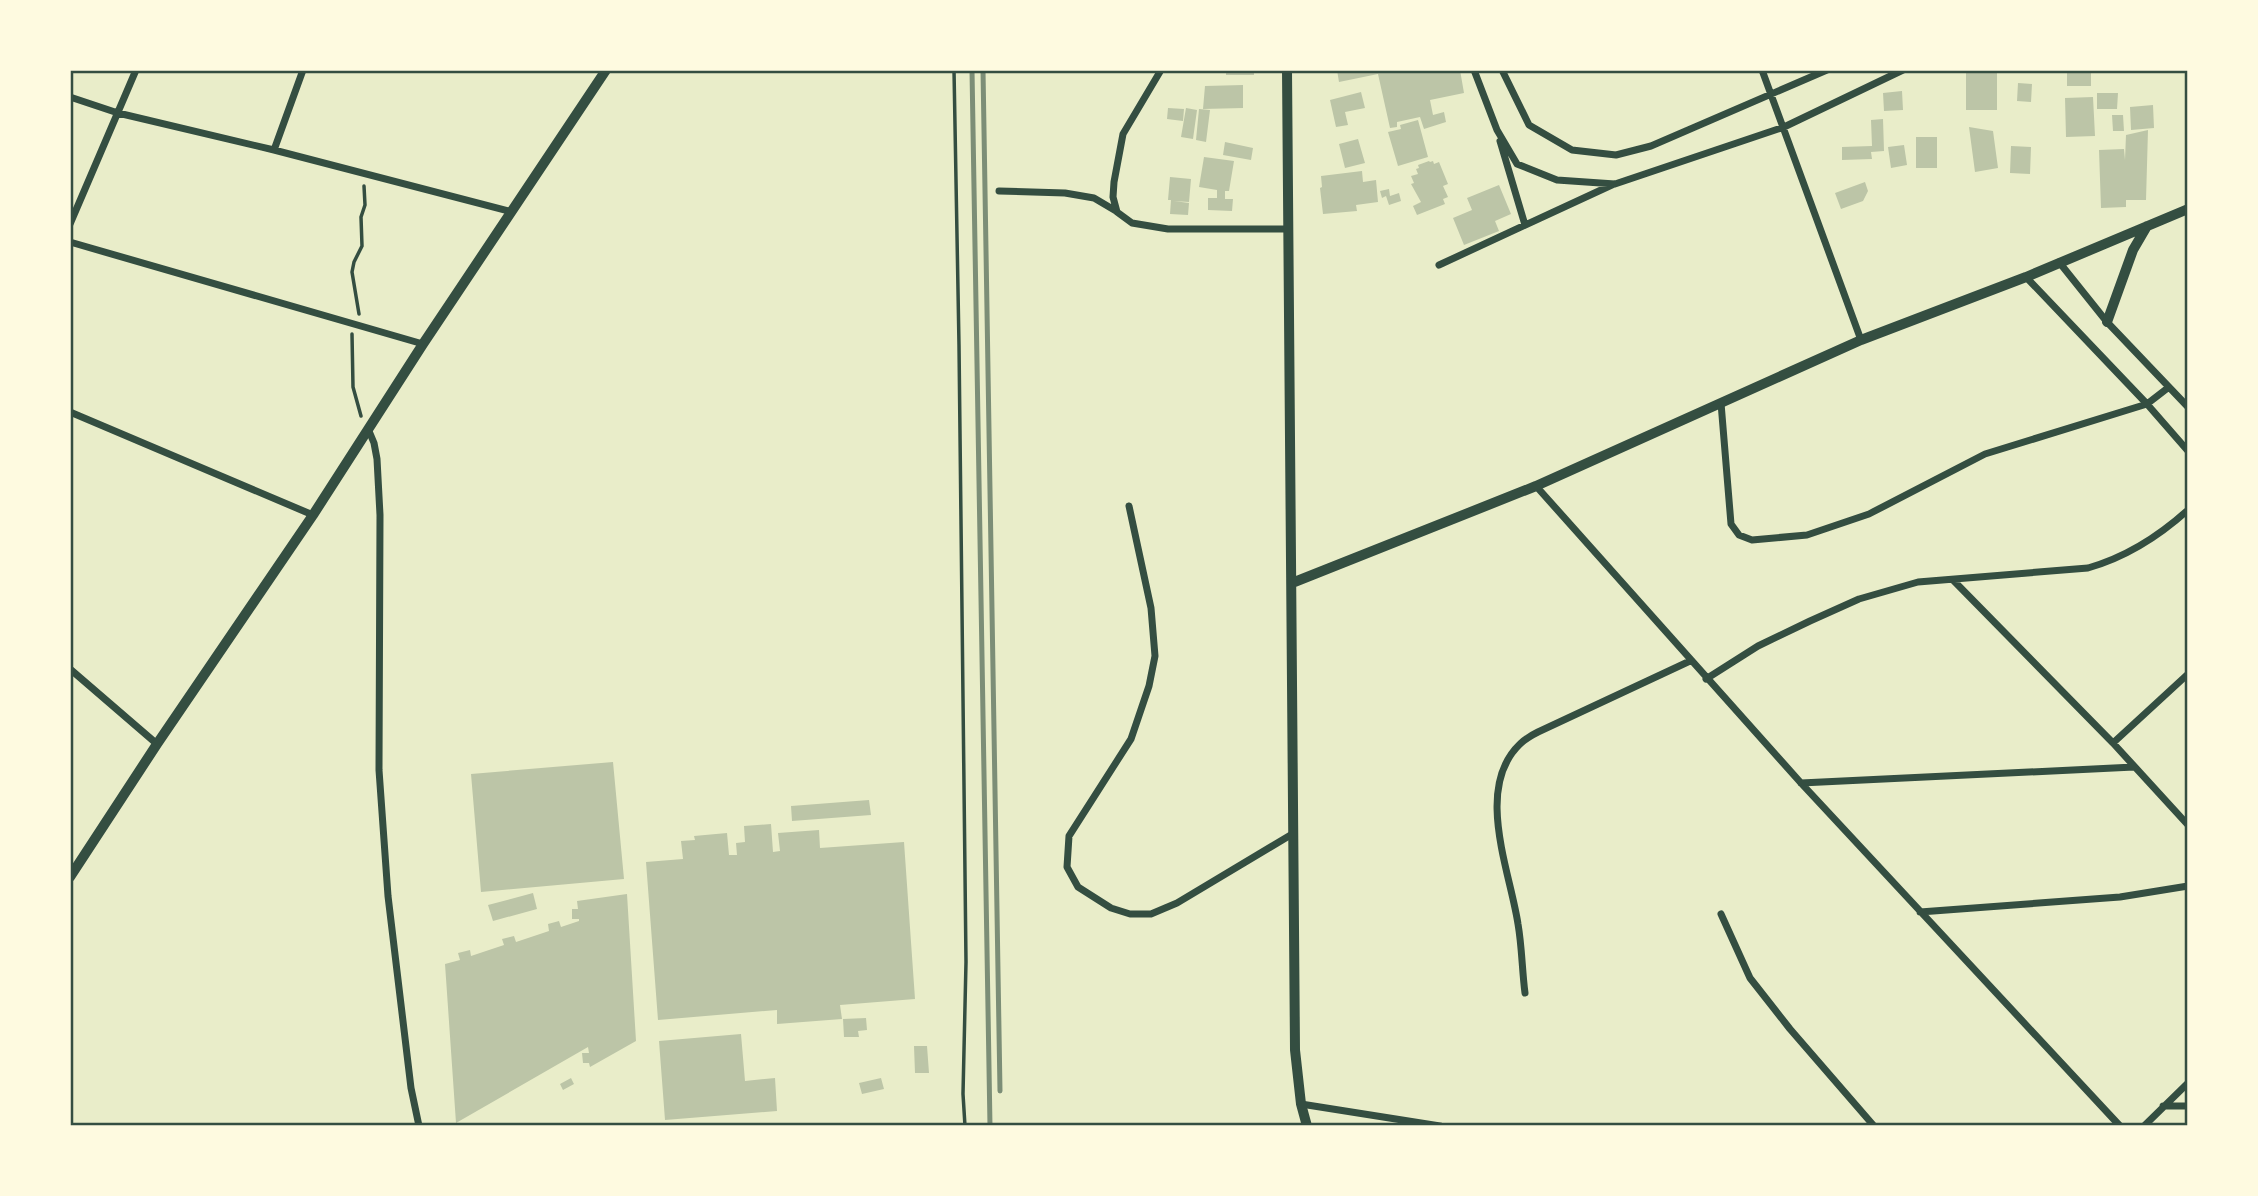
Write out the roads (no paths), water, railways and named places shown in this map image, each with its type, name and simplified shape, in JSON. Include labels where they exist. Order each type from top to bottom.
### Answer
[{"type":"street","points":[[70,224],[136,70]]},
{"type":"street","points":[[274,150],[303,70]]},
{"type":"street","points":[[70,877],[313,515],[423,344],[606,70]]},
{"type":"street","points":[[1117,212],[1113,198],[1114,181],[1123,134],[1161,70]]},
{"type":"street","points":[[1287,70],[1295,1050],[1301,1104],[1307,1126]]},
{"type":"street","points":[[1474,70],[1497,130],[1525,225]]},
{"type":"street","points":[[1502,70],[1529,125],[1572,150],[1616,155],[1651,146],[1827,70]]},
{"type":"street","points":[[1762,70],[1861,341]]},
{"type":"street","points":[[1439,265],[1615,184],[1784,127],[1903,70]]},
{"type":"street","points":[[70,97],[118,114],[274,150],[512,212]]},
{"type":"street","points":[[1497,130],[1517,164],[1557,180],[1615,184]]},
{"type":"street","points":[[999,191],[1065,193],[1094,198],[1132,223],[1168,229],[1289,229]]},
{"type":"street","points":[[1292,583],[1536,486],[1861,341],[2026,277],[2188,209]]},
{"type":"street","points":[[2107,322],[2133,250],[2147,226]]},
{"type":"street","points":[[70,242],[423,344]]},
{"type":"street","points":[[2059,262],[2107,322],[2188,407]]},
{"type":"street","points":[[2026,277],[2188,451]]},
{"type":"street","points":[[1721,403],[1731,524],[1739,535],[1752,540],[1807,536],[1869,514],[1985,454],[2147,404],[2169,387]]},
{"type":"street","points":[[70,412],[313,515]]},
{"type":"street","points":[[369,430],[377,459],[380,514],[379,770],[388,896],[411,1088],[419,1126]]},
{"type":"street","points":[[1536,486],[1706,679],[2120,1126]]},
{"type":"street","points":[[1129,506],[1151,608],[1155,656],[1149,686],[1131,739],[1069,836],[1067,867],[1078,887],[1111,908],[1130,915],[1151,914],[1177,903],[1294,832]]},
{"type":"street","points":[[1706,679],[1758,646],[1859,599],[1918,582],[2088,568],[2112,562],[2165,530],[2188,510]]},
{"type":"street","points":[[1953,580],[2186,821]]},
{"type":"street","points":[[1525,993],[1518,923],[1499,838],[1499,795],[1505,765],[1520,743],[1538,732],[1690,661]]},
{"type":"street","points":[[70,669],[157,744]]},
{"type":"street","points":[[2113,743],[2188,674]]},
{"type":"street","points":[[1801,783],[2134,767]]},
{"type":"street","points":[[1920,912],[2120,897],[2188,886]]},
{"type":"street","points":[[1721,914],[1750,978],[1874,1126]]},
{"type":"street","points":[[2144,1126],[2188,1083]]},
{"type":"street","points":[[1301,1104],[1440,1126]]},
{"type":"street","points":[[2163,1106],[2188,1106]]},
{"type":"railway","points":[[972,70],[990,1126]]},
{"type":"railway","points":[[983,70],[1000,1091]]}]
